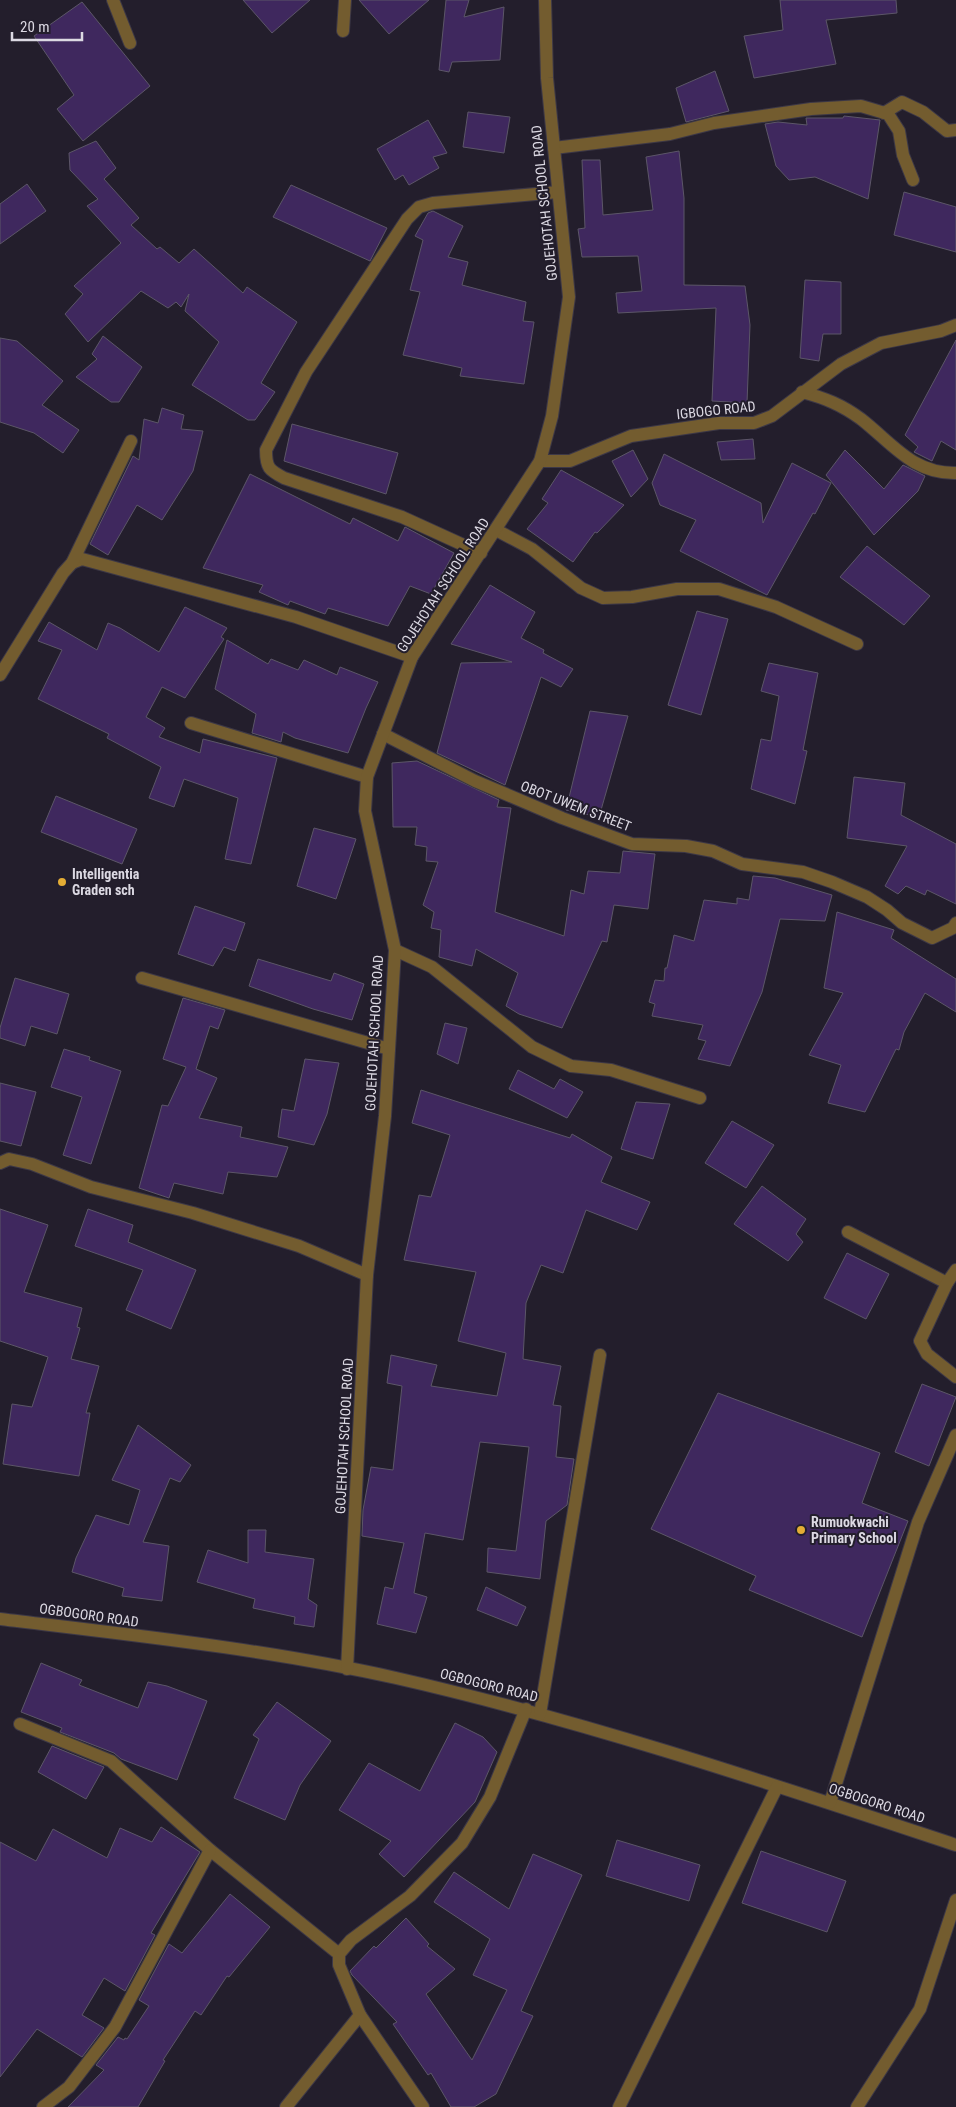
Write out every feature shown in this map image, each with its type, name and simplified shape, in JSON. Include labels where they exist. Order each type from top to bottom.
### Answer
[{"type":"street","points":[[113,0],[130,43]]},
{"type":"street","points":[[343,31],[345,0]]},
{"type":"street","name":"GOJEHOTAH SCHOOL ROAD","points":[[347,1669],[367,1275],[385,1116],[395,950],[365,811],[367,777],[412,657],[540,461],[552,416],[569,296],[547,78],[545,0]]},
{"type":"street","points":[[884,113],[902,102],[923,112],[947,131],[956,130]]},
{"type":"street","points":[[554,148],[670,134],[714,122],[811,109],[861,106],[888,114],[899,131],[903,155],[913,180]]},
{"type":"street","points":[[481,553],[402,517],[284,478],[271,471],[266,463],[266,450],[306,372],[407,219],[419,207],[432,204],[558,192]]},
{"type":"street","name":"IGBOGO ROAD","points":[[540,461],[570,460],[631,436],[719,423],[754,423],[772,416],[840,364],[881,343],[941,331],[956,325]]},
{"type":"street","points":[[802,392],[827,398],[860,418],[916,465],[941,473],[956,473]]},
{"type":"street","points":[[0,675],[63,573],[72,563],[131,441]]},
{"type":"street","points":[[496,530],[532,549],[581,588],[603,598],[632,597],[676,589],[719,589],[776,608],[857,644]]},
{"type":"street","points":[[72,563],[82,559],[296,617],[412,657]]},
{"type":"street","points":[[191,723],[367,777]]},
{"type":"street","name":"OBOT UWEM STREET","points":[[383,734],[475,781],[562,818],[632,844],[695,848],[712,851],[742,864],[803,872],[867,897],[902,923],[932,938],[953,928],[956,923]]},
{"type":"street","points":[[395,950],[432,967],[532,1047],[571,1066],[610,1070],[700,1098]]},
{"type":"street","points":[[142,978],[389,1049]]},
{"type":"street","points":[[0,1163],[9,1159],[32,1164],[91,1187],[193,1213],[299,1246],[367,1275]]},
{"type":"street","points":[[848,1232],[947,1283]]},
{"type":"street","points":[[956,1270],[947,1283],[920,1341],[927,1354],[956,1377]]},
{"type":"street","points":[[540,1714],[600,1355]]},
{"type":"street","points":[[830,1804],[918,1522],[956,1435]]},
{"type":"street","name":"OGBOGORO ROAD","points":[[0,1619],[262,1653],[394,1678],[526,1709],[956,1844]]},
{"type":"street","points":[[423,2107],[360,2015],[339,1965],[339,1954],[351,1940],[410,1896],[462,1843],[490,1797],[526,1709]]},
{"type":"street","points":[[20,1724],[111,1761],[210,1850],[339,1954]]},
{"type":"street","points":[[619,2107],[777,1787]]},
{"type":"street","points":[[43,2107],[69,2087],[116,2027],[210,1850]]},
{"type":"street","points":[[857,2107],[920,2009],[956,1900]]},
{"type":"street","points":[[286,2107],[360,2015]]},
{"type":"building","points":[[243,0],[310,0],[272,33]]},
{"type":"building","points":[[359,0],[429,0],[389,34]]},
{"type":"building","points":[[446,0],[469,0],[464,17],[504,7],[500,60],[452,62],[449,72],[439,70]]},
{"type":"building","points":[[780,0],[896,0],[897,13],[826,20],[836,64],[754,78],[744,36],[783,30]]},
{"type":"building","points":[[82,2],[150,86],[83,141],[57,109],[74,95],[34,36]]},
{"type":"building","points":[[715,71],[729,111],[686,122],[676,88]]},
{"type":"building","points":[[468,112],[510,117],[504,153],[463,147]]},
{"type":"building","points":[[844,116],[880,120],[868,199],[815,177],[789,180],[776,166],[765,124],[778,122],[807,125],[806,118],[843,118]]},
{"type":"building","points":[[428,120],[447,153],[433,157],[439,168],[409,185],[403,175],[395,180],[377,149]]},
{"type":"building","points":[[96,141],[116,168],[104,179],[139,218],[131,225],[157,249],[160,247],[179,263],[194,249],[243,293],[247,287],[297,322],[261,383],[275,392],[255,420],[248,420],[192,385],[219,342],[185,311],[189,294],[181,307],[176,302],[168,308],[141,291],[88,342],[65,314],[83,294],[74,286],[121,243],[87,206],[98,199],[70,170],[69,153]]},
{"type":"building","points":[[679,151],[684,198],[684,285],[745,286],[750,325],[747,403],[712,401],[716,308],[618,313],[616,293],[642,291],[638,256],[582,257],[578,229],[585,228],[582,160],[600,160],[603,215],[653,210],[646,157]]},
{"type":"building","points":[[27,184],[46,211],[0,244],[0,204]]},
{"type":"building","points":[[291,185],[387,228],[370,261],[273,217]]},
{"type":"building","points":[[904,192],[956,207],[956,252],[894,235]]},
{"type":"building","points":[[433,211],[463,226],[448,257],[468,262],[462,285],[526,302],[523,321],[534,322],[524,384],[460,376],[462,368],[403,355],[420,292],[410,290],[423,240],[415,236],[428,213]]},
{"type":"building","points":[[805,280],[841,282],[841,334],[823,334],[819,361],[800,358]]},
{"type":"building","points":[[103,336],[142,367],[119,402],[111,402],[76,377],[97,359],[92,354]]},
{"type":"building","points":[[0,338],[17,341],[63,381],[42,405],[79,430],[63,453],[34,433],[0,422]]},
{"type":"building","points":[[956,340],[956,450],[941,441],[932,461],[914,452],[918,447],[905,435]]},
{"type":"building","points":[[162,408],[184,415],[181,429],[203,431],[193,471],[162,520],[137,505],[108,555],[90,544],[133,456],[139,460],[144,419],[158,423]]},
{"type":"building","points":[[292,424],[398,453],[386,494],[284,461]]},
{"type":"building","points":[[753,439],[755,459],[721,460],[717,442]]},
{"type":"building","points":[[633,450],[648,479],[631,497],[612,461]]},
{"type":"building","points":[[845,450],[884,489],[903,465],[925,476],[918,491],[874,535],[826,475]]},
{"type":"building","points":[[664,454],[761,503],[763,523],[792,463],[831,483],[767,595],[680,551],[696,520],[660,505],[652,483]]},
{"type":"building","points":[[561,470],[624,505],[597,533],[595,532],[573,562],[527,529],[548,503],[542,499]]},
{"type":"building","points":[[250,474],[350,524],[353,518],[398,541],[405,527],[454,553],[431,594],[410,586],[388,626],[328,608],[325,614],[290,601],[288,605],[259,592],[263,585],[203,568]]},
{"type":"building","points":[[867,546],[930,596],[904,625],[840,577]]},
{"type":"building","points":[[490,585],[535,612],[521,638],[544,650],[543,653],[573,669],[561,687],[541,677],[505,785],[437,753],[461,663],[512,662],[451,644]]},
{"type":"building","points":[[185,607],[227,628],[221,637],[224,639],[185,698],[162,687],[146,717],[165,728],[159,737],[200,753],[203,739],[277,758],[251,864],[225,859],[238,798],[184,779],[174,807],[149,798],[161,767],[107,738],[109,734],[38,699],[62,650],[38,641],[49,622],[97,650],[108,623],[120,628],[159,652]]},
{"type":"building","points":[[697,611],[728,619],[701,715],[668,705]]},
{"type":"building","points":[[227,640],[268,664],[271,659],[298,670],[304,660],[337,675],[340,667],[378,682],[348,753],[295,738],[283,732],[281,742],[252,733],[256,714],[215,689]]},
{"type":"building","points":[[769,663],[818,673],[803,750],[807,751],[795,804],[751,789],[761,739],[771,741],[779,696],[761,691]]},
{"type":"building","points":[[590,711],[628,716],[599,817],[566,810]]},
{"type":"building","points":[[417,761],[499,800],[497,807],[511,808],[495,912],[564,936],[571,890],[584,894],[588,871],[620,873],[623,851],[655,854],[648,909],[614,905],[607,942],[602,941],[562,1028],[519,1014],[506,1006],[518,973],[476,949],[472,966],[439,957],[441,930],[431,928],[434,912],[423,905],[438,862],[426,861],[427,847],[415,845],[417,827],[393,827],[392,763]]},
{"type":"building","points":[[854,777],[905,783],[901,815],[956,844],[956,904],[927,890],[925,895],[906,886],[898,894],[885,886],[907,846],[847,838]]},
{"type":"building","points":[[56,796],[137,829],[122,864],[41,832]]},
{"type":"building","points":[[314,828],[356,839],[336,899],[297,886]]},
{"type":"building","points":[[753,876],[775,878],[832,895],[825,921],[780,919],[762,992],[730,1066],[698,1059],[706,1041],[698,1039],[703,1025],[652,1016],[655,1004],[649,1002],[655,980],[664,981],[665,968],[667,968],[674,935],[694,941],[704,900],[737,904],[737,898],[749,900]]},
{"type":"building","points":[[195,906],[245,923],[235,951],[224,947],[213,966],[178,954]]},
{"type":"building","points":[[837,912],[894,930],[891,938],[956,979],[956,1012],[925,993],[904,1032],[899,1050],[896,1049],[865,1112],[828,1103],[841,1065],[809,1055],[843,993],[824,988]]},
{"type":"building","points":[[258,959],[331,981],[334,973],[364,984],[352,1020],[313,1009],[249,986]]},
{"type":"building","points":[[15,978],[69,994],[57,1034],[31,1026],[25,1046],[0,1038],[0,1028]]},
{"type":"building","points":[[183,998],[225,1010],[218,1029],[210,1026],[196,1069],[217,1078],[199,1118],[242,1127],[240,1137],[288,1147],[277,1177],[228,1172],[223,1194],[174,1183],[169,1198],[139,1188],[162,1105],[168,1106],[186,1067],[163,1059]]},
{"type":"building","points":[[445,1023],[467,1028],[458,1064],[437,1054]]},
{"type":"building","points":[[64,1049],[90,1057],[89,1060],[121,1071],[91,1164],[63,1155],[82,1097],[51,1087]]},
{"type":"building","points":[[305,1059],[339,1063],[327,1114],[314,1145],[278,1137],[282,1109],[294,1111]]},
{"type":"building","points":[[518,1070],[554,1089],[560,1079],[583,1092],[567,1118],[509,1089]]},
{"type":"building","points":[[0,1083],[36,1092],[21,1146],[0,1141]]},
{"type":"building","points":[[421,1090],[570,1138],[572,1134],[612,1157],[601,1182],[650,1202],[637,1230],[586,1210],[563,1273],[541,1265],[526,1303],[523,1359],[561,1366],[553,1405],[561,1406],[556,1457],[574,1459],[567,1505],[546,1521],[540,1579],[487,1572],[488,1548],[516,1551],[529,1447],[480,1442],[463,1540],[425,1533],[414,1593],[427,1597],[416,1633],[377,1624],[385,1587],[393,1589],[404,1543],[362,1536],[363,1510],[371,1467],[393,1470],[402,1386],[387,1383],[391,1355],[437,1365],[431,1386],[497,1396],[506,1353],[458,1341],[476,1272],[404,1260],[419,1195],[431,1197],[450,1135],[412,1123]]},
{"type":"building","points":[[636,1102],[670,1104],[653,1159],[621,1149]]},
{"type":"building","points":[[732,1121],[774,1145],[746,1188],[705,1163]]},
{"type":"building","points":[[762,1186],[806,1219],[796,1234],[803,1242],[788,1261],[734,1224]]},
{"type":"building","points":[[0,1209],[48,1225],[24,1292],[82,1308],[77,1327],[80,1328],[71,1359],[99,1366],[86,1413],[90,1413],[79,1476],[3,1464],[12,1404],[32,1407],[48,1357],[0,1341]]},
{"type":"building","points":[[88,1209],[133,1225],[128,1242],[196,1270],[171,1329],[126,1310],[143,1270],[75,1246]]},
{"type":"building","points":[[847,1253],[889,1274],[866,1319],[824,1298]]},
{"type":"building","points":[[922,1384],[956,1397],[929,1466],[895,1452]]},
{"type":"building","points":[[718,1393],[880,1453],[862,1503],[908,1521],[862,1637],[749,1590],[756,1576],[651,1529]]},
{"type":"building","points":[[138,1425],[191,1465],[180,1482],[170,1478],[143,1542],[169,1546],[162,1601],[122,1596],[124,1588],[72,1572],[76,1558],[96,1515],[129,1525],[140,1490],[112,1480]]},
{"type":"building","points":[[248,1530],[266,1530],[265,1552],[314,1559],[308,1599],[317,1605],[314,1627],[294,1624],[295,1617],[253,1608],[255,1599],[197,1582],[208,1550],[248,1563]]},
{"type":"building","points":[[486,1587],[526,1607],[517,1626],[477,1610]]},
{"type":"building","points":[[41,1663],[82,1680],[79,1685],[138,1708],[148,1682],[167,1686],[207,1701],[177,1780],[121,1759],[114,1753],[60,1732],[62,1728],[21,1712]]},
{"type":"building","points":[[277,1702],[331,1741],[300,1785],[285,1820],[234,1798],[259,1739],[253,1735]]},
{"type":"building","points":[[455,1723],[483,1737],[497,1752],[475,1802],[404,1877],[379,1854],[391,1841],[339,1810],[369,1763],[420,1791]]},
{"type":"building","points":[[52,1746],[104,1767],[86,1799],[38,1772]]},
{"type":"building","points":[[161,1827],[200,1852],[151,1933],[155,1935],[125,1991],[104,1978],[82,2015],[104,2028],[82,2057],[37,2029],[0,2077],[0,1842],[36,1861],[53,1829],[107,1858],[120,1828],[152,1842]]},
{"type":"building","points":[[617,1840],[700,1865],[689,1901],[606,1876]]},
{"type":"building","points":[[761,1851],[846,1881],[827,1932],[742,1903]]},
{"type":"building","points":[[533,1854],[582,1875],[521,2011],[533,2016],[496,2094],[474,2107],[451,2107],[431,2073],[428,2075],[393,2024],[397,2022],[350,1971],[374,1946],[376,1948],[406,1918],[429,1944],[427,1946],[455,1969],[426,1994],[472,2060],[507,1990],[473,1975],[490,1939],[434,1902],[454,1872],[509,1909]]},
{"type":"building","points":[[230,1894],[270,1927],[229,1977],[227,1976],[201,2015],[195,2011],[163,2060],[165,2061],[138,2107],[68,2107],[104,2070],[96,2065],[118,2037],[124,2040],[125,2038],[127,2039],[149,2006],[139,2000],[169,1944],[182,1953]]},
{"type":"place","name":"Intelligentia Graden sch","points":[[62,882]]},
{"type":"place","name":"Rumuokwachi Primary School","points":[[801,1530]]}]
